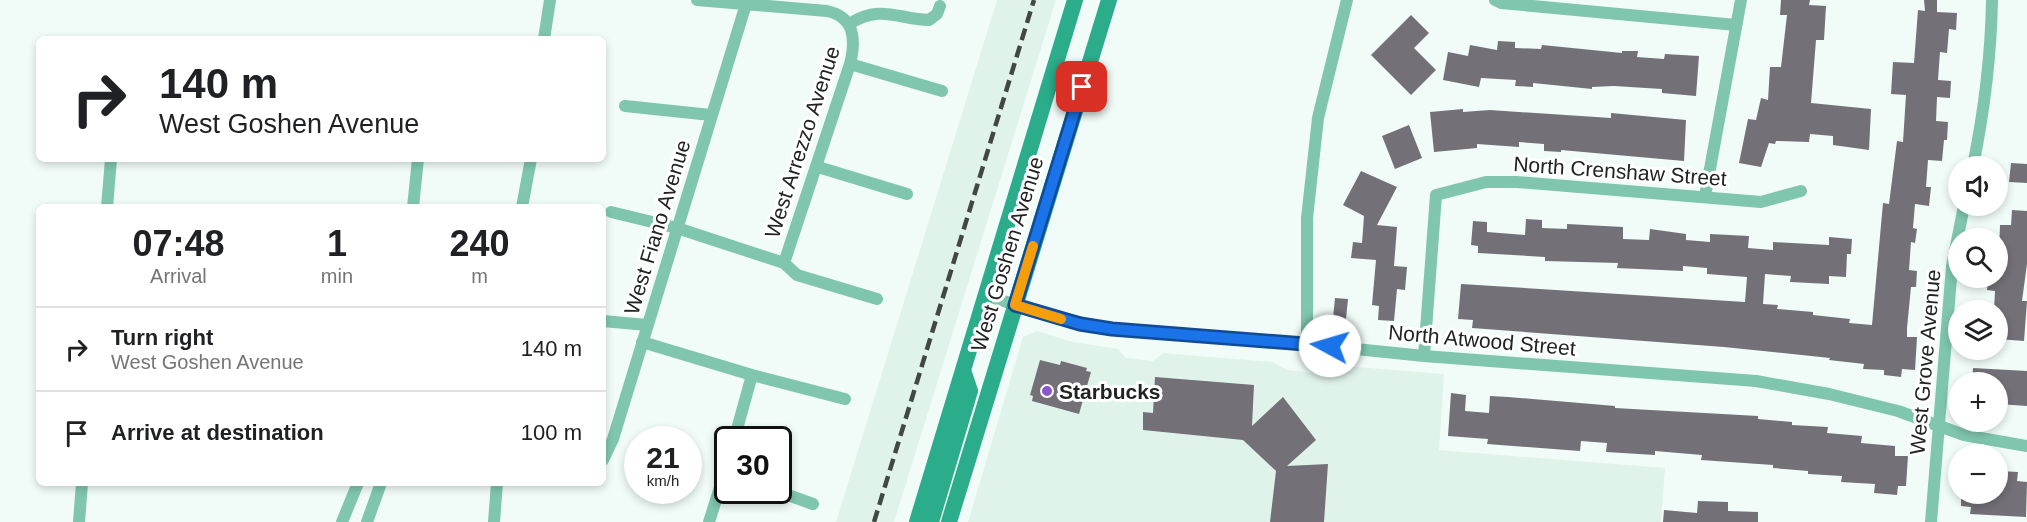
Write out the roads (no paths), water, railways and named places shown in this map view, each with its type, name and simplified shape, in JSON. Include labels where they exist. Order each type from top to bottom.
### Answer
[{"type":"main road","name":"West Goshen Avenue","points":[[917,522],[1075,0]]},
{"type":"main road","name":"West Goshen Avenue","points":[[949,522],[1109,0]]},
{"type":"main road","points":[[930,522],[969,391],[963,369]]},
{"type":"street","points":[[544,36],[550,0]]},
{"type":"street","points":[[697,0],[827,11],[843,16],[851,28],[868,15],[879,13],[898,13],[929,20],[937,14],[940,6]]},
{"type":"street","points":[[1307,344],[1307,218],[1318,118],[1347,0]]},
{"type":"street","points":[[1495,0],[1501,3],[1736,25]]},
{"type":"street","points":[[1705,196],[1741,0]]},
{"type":"street","points":[[1975,156],[1989,59],[1992,0]]},
{"type":"street","name":"West Fiano Avenue","points":[[606,453],[613,438],[746,4]]},
{"type":"street","name":"West Arrezzo Avenue","points":[[784,263],[818,167],[850,64],[855,45],[851,28]]},
{"type":"street","points":[[850,64],[942,91]]},
{"type":"street","points":[[625,106],[711,115]]},
{"type":"street","points":[[107,204],[111,162]]},
{"type":"street","points":[[413,204],[418,162]]},
{"type":"street","points":[[523,204],[530,162]]},
{"type":"street","points":[[818,167],[907,194]]},
{"type":"street","name":"North Crenshaw Street","points":[[1424,356],[1436,195],[1486,182],[1517,182],[1761,202],[1801,191]]},
{"type":"street","points":[[611,212],[676,228],[784,263],[797,275],[877,299]]},
{"type":"street","name":"West Grove Avenue","points":[[1931,522],[1952,266],[1962,216]]},
{"type":"street","name":"North Atwood Street","points":[[985,295],[1080,324],[1112,329],[1307,344],[1424,356],[1756,381],[1829,394],[1887,408],[1939,427],[2027,446]]},
{"type":"street","points":[[606,321],[647,325]]},
{"type":"street","points":[[642,342],[752,375],[845,399]]},
{"type":"street","points":[[738,426],[752,375]]},
{"type":"street","points":[[79,522],[82,486]]},
{"type":"street","points":[[342,522],[357,486]]},
{"type":"street","points":[[368,522],[380,486]]},
{"type":"street","points":[[494,522],[496,486]]},
{"type":"street","points":[[792,496],[813,504]]},
{"type":"street","points":[[709,522],[715,504]]},
{"type":"railway","points":[[874,522],[1034,0]]},
{"type":"place","name":"Starbucks","points":[[1047,391]]}]
